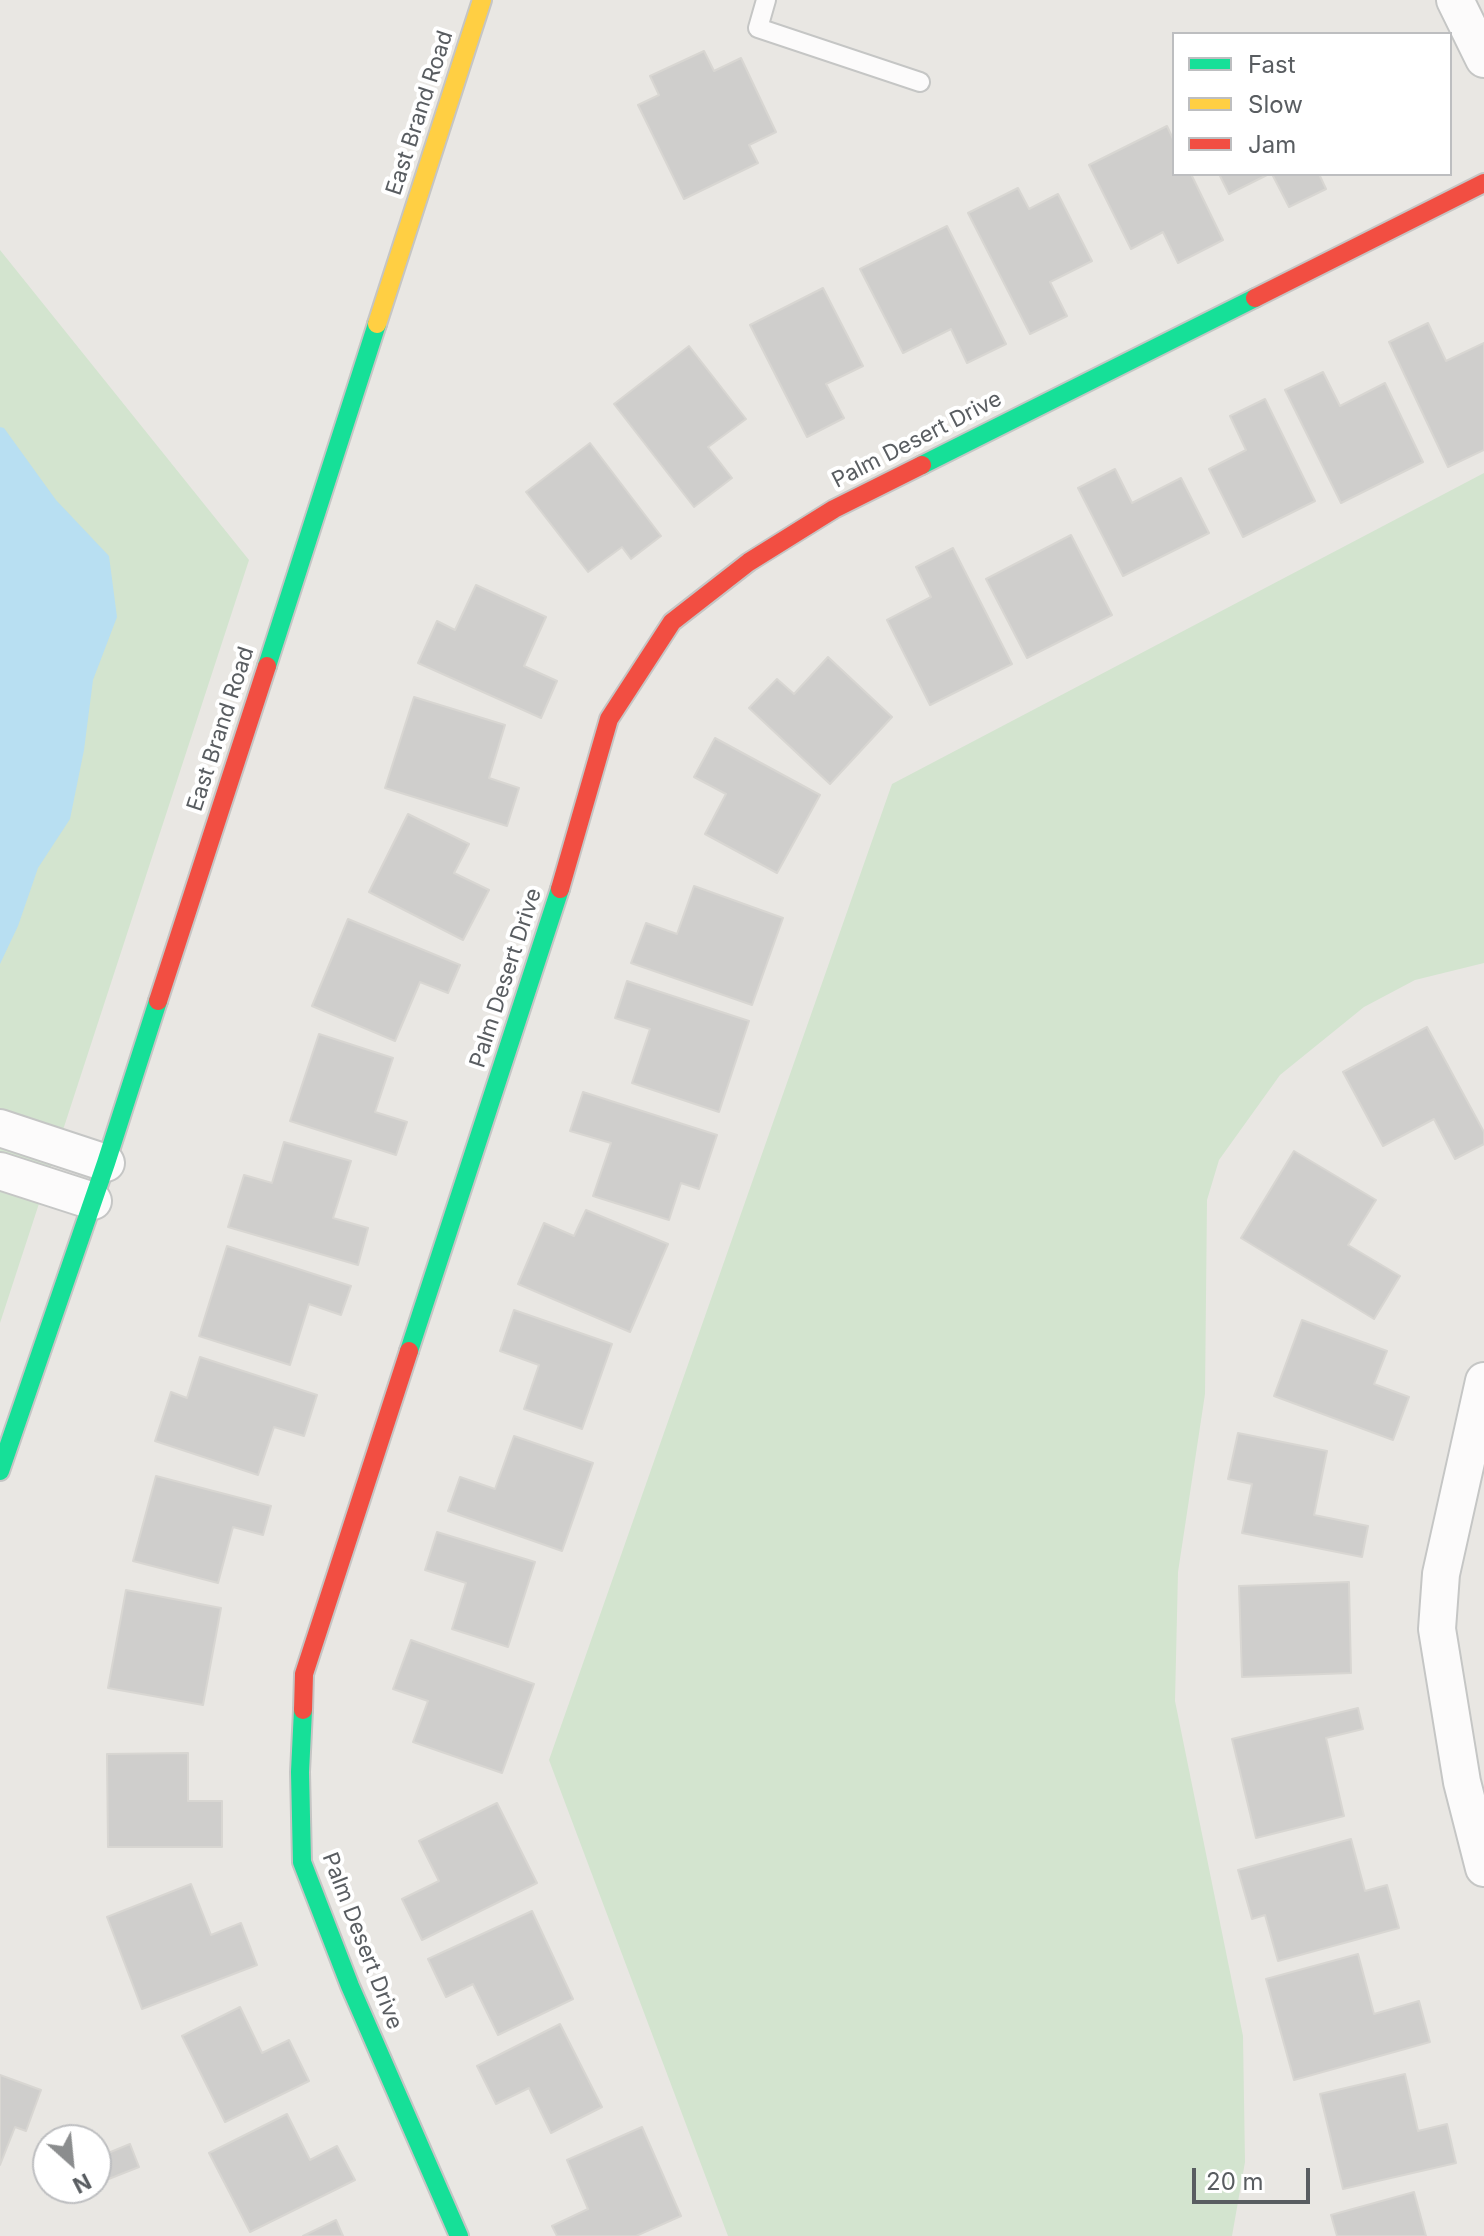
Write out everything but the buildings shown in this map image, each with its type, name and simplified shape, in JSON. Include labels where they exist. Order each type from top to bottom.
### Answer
[{"type":"street","name":"East Brand Road","points":[[0,1471],[106,1163],[482,0]]},
{"type":"street","points":[[1455,0],[1484,59]]},
{"type":"street","name":"Palm Desert Drive","points":[[459,2236],[350,1986],[302,1862],[300,1772],[304,1674],[561,887],[609,719],[672,622],[749,562],[834,509],[1484,183]]},
{"type":"street","points":[[0,1128],[106,1163]]},
{"type":"street","points":[[0,1171],[93,1201]]},
{"type":"street","points":[[1484,1381],[1441,1574],[1437,1629],[1462,1782],[1484,1868]]},
{"type":"lane","points":[[766,0],[758,28],[920,82]]},
{"type":"green space","points":[[0,250],[249,560],[0,1323]]},
{"type":"green space","points":[[1484,473],[1484,963],[1415,980],[1364,1007],[1280,1075],[1219,1160],[1207,1200],[1205,1394],[1178,1572],[1175,1701],[1243,2036],[1245,2162],[1232,2236],[728,2236],[549,1760],[892,784]]},
{"type":"water","points":[[0,427],[4,428],[56,500],[109,556],[117,617],[93,680],[84,750],[70,819],[38,868],[18,926],[0,964]]},
{"type":"traffic: fast","points":[[922,465],[1255,298]]},
{"type":"traffic: fast","points":[[267,666],[377,324]]},
{"type":"traffic: fast","points":[[409,1351],[560,889]]},
{"type":"traffic: fast","points":[[0,1471],[158,1001]]},
{"type":"traffic: fast","points":[[303,1710],[300,1772],[302,1862],[350,1986],[459,2236]]},
{"type":"traffic: slow","points":[[377,324],[482,0]]},
{"type":"traffic: jam","points":[[1255,298],[1484,183]]},
{"type":"traffic: jam","points":[[560,889],[609,719],[672,622],[749,562],[834,509],[922,465]]},
{"type":"traffic: jam","points":[[158,1001],[267,666]]},
{"type":"traffic: jam","points":[[303,1710],[304,1674],[409,1351]]}]
